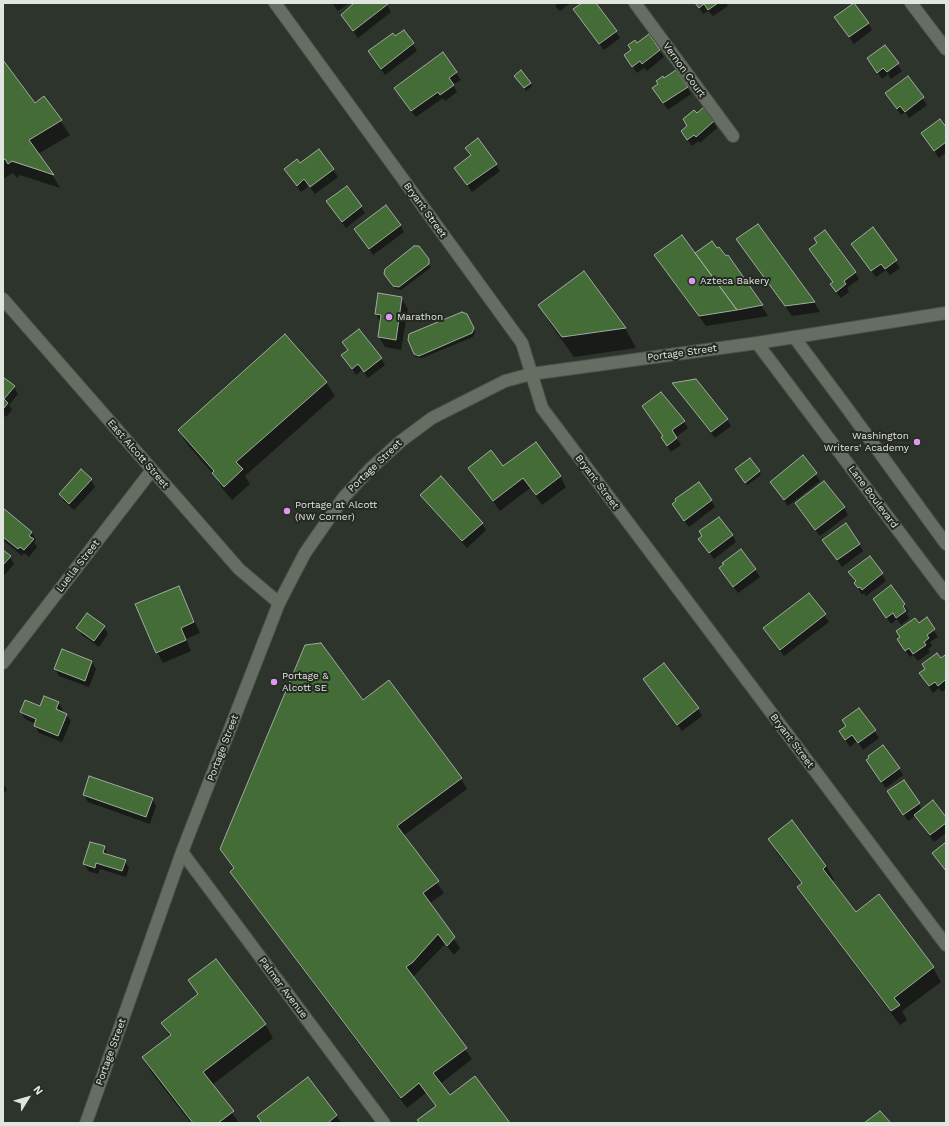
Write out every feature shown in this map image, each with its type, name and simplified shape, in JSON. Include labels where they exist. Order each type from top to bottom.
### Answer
[{"type":"street","name":"Bryant Street","points":[[275,3],[522,343],[542,408],[946,945]]},
{"type":"street","name":"Vernon Court","points":[[635,3],[733,136]]},
{"type":"street","points":[[910,3],[946,48]]},
{"type":"street","name":"East Alcott Street","points":[[3,299],[239,569],[279,603]]},
{"type":"street","name":"Portage Street","points":[[86,1123],[182,852],[279,603],[305,553],[344,497],[370,469],[401,441],[432,418],[505,381],[531,374],[794,338],[946,313]]},
{"type":"street","points":[[794,338],[946,544]]},
{"type":"street","name":"Lane Boulevard","points":[[757,343],[946,594]]},
{"type":"street","name":"Luella Street","points":[[3,663],[152,470]]},
{"type":"street","name":"Palmer Avenue","points":[[182,852],[384,1123]]},
{"type":"building","points":[[354,3],[388,4],[353,31],[341,15]]},
{"type":"building","points":[[582,3],[596,3],[617,31],[599,44],[573,9]]},
{"type":"building","points":[[695,3],[718,3],[708,10],[704,4],[699,8]]},
{"type":"building","points":[[854,3],[869,23],[849,37],[834,17]]},
{"type":"building","points":[[404,30],[414,43],[381,69],[368,51],[393,33],[395,36]]},
{"type":"building","points":[[649,34],[660,50],[642,64],[640,61],[632,67],[624,55],[631,50],[628,45],[635,40],[637,43]]},
{"type":"building","points":[[885,45],[899,63],[887,72],[883,68],[877,73],[867,58]]},
{"type":"building","points":[[443,52],[457,72],[449,78],[454,85],[440,95],[438,92],[411,111],[394,88]]},
{"type":"building","points":[[3,60],[35,103],[44,96],[62,120],[29,140],[54,175],[12,161],[8,164],[5,159],[3,160]]},
{"type":"building","points":[[521,70],[531,83],[524,88],[514,76]]},
{"type":"building","points":[[676,70],[688,87],[663,103],[652,88],[658,84],[656,81],[663,76],[664,78]]},
{"type":"building","points":[[908,76],[924,97],[905,112],[900,106],[897,109],[885,93]]},
{"type":"building","points":[[704,107],[714,121],[696,137],[694,135],[687,140],[681,131],[687,126],[683,119],[694,110],[697,113]]},
{"type":"building","points":[[940,119],[946,127],[946,142],[934,151],[921,133]]},
{"type":"building","points":[[478,138],[497,164],[467,185],[454,168],[471,155],[465,148]]},
{"type":"building","points":[[319,149],[334,169],[310,187],[304,179],[297,186],[284,169],[297,159],[300,163]]},
{"type":"building","points":[[347,186],[362,206],[342,222],[326,201]]},
{"type":"building","points":[[386,205],[401,225],[369,249],[354,229]]},
{"type":"building","points":[[758,224],[815,302],[785,306],[736,239]]},
{"type":"building","points":[[873,227],[897,260],[885,269],[881,264],[871,271],[851,244]]},
{"type":"building","points":[[825,230],[856,272],[844,281],[846,284],[836,292],[830,284],[833,282],[809,249],[817,243],[814,238]]},
{"type":"building","points":[[682,235],[737,310],[699,316],[654,255]]},
{"type":"building","points":[[712,241],[726,256],[728,255],[763,305],[737,310],[695,253]]},
{"type":"building","points":[[414,246],[419,246],[429,259],[429,264],[399,287],[393,286],[384,274],[385,269]]},
{"type":"building","points":[[584,271],[626,328],[562,337],[538,305]]},
{"type":"building","points":[[378,293],[402,297],[396,340],[378,337],[381,315],[375,314]]},
{"type":"building","points":[[462,312],[467,314],[474,328],[472,333],[419,356],[414,354],[408,340],[409,334]]},
{"type":"building","points":[[359,329],[382,358],[364,372],[358,364],[352,369],[341,355],[348,350],[342,342]]},
{"type":"building","points":[[285,334],[327,382],[236,462],[243,469],[224,487],[212,473],[214,471],[178,430]]},
{"type":"building","points":[[3,377],[15,386],[4,399],[8,403],[3,409]]},
{"type":"building","points":[[696,379],[728,419],[711,432],[672,383]]},
{"type":"building","points":[[661,392],[685,421],[672,430],[677,438],[667,446],[661,437],[663,436],[642,406]]},
{"type":"building","points":[[536,442],[561,476],[536,495],[523,478],[493,501],[468,468],[491,450],[503,466]]},
{"type":"building","points":[[803,455],[817,473],[784,500],[770,482]]},
{"type":"building","points":[[750,458],[760,471],[745,483],[735,469]]},
{"type":"building","points":[[81,469],[92,479],[69,504],[59,494]]},
{"type":"building","points":[[441,476],[483,523],[462,541],[420,495]]},
{"type":"building","points":[[824,481],[845,507],[815,530],[795,503]]},
{"type":"building","points":[[699,482],[712,500],[684,521],[672,504],[676,501],[675,499]]},
{"type":"building","points":[[3,508],[32,532],[29,536],[34,539],[24,550],[20,547],[18,549],[3,537]]},
{"type":"building","points":[[719,517],[733,535],[709,553],[698,539],[702,536],[699,531]]},
{"type":"building","points":[[846,523],[860,544],[837,560],[822,540]]},
{"type":"building","points":[[741,549],[756,569],[733,587],[719,568],[724,564],[722,563]]},
{"type":"building","points":[[3,550],[11,556],[3,565]]},
{"type":"building","points":[[870,556],[883,573],[862,590],[854,583],[856,581],[848,572]]},
{"type":"building","points":[[891,585],[905,604],[903,606],[906,611],[896,618],[893,613],[886,618],[873,599]]},
{"type":"building","points":[[179,586],[194,622],[181,628],[186,640],[156,653],[135,604]]},
{"type":"building","points":[[809,593],[826,614],[780,650],[763,628]]},
{"type":"building","points":[[87,613],[105,626],[94,641],[76,628]]},
{"type":"building","points":[[927,617],[935,629],[927,635],[929,638],[924,642],[926,645],[913,654],[909,648],[905,651],[897,639],[900,637],[896,631],[915,618],[919,623]]},
{"type":"building","points":[[321,643],[363,700],[389,680],[462,778],[397,826],[439,881],[423,893],[455,937],[447,946],[438,934],[413,962],[406,967],[467,1048],[433,1073],[450,1095],[475,1076],[510,1123],[420,1123],[417,1120],[436,1106],[419,1083],[401,1098],[230,872],[234,868],[220,849],[305,645]]},
{"type":"building","points":[[62,649],[92,661],[85,681],[54,669]]},
{"type":"building","points":[[937,653],[941,658],[945,655],[946,657],[946,679],[938,686],[935,682],[929,686],[919,673],[925,669],[922,664]]},
{"type":"building","points":[[664,663],[699,708],[677,725],[643,679]]},
{"type":"building","points":[[44,696],[59,702],[56,709],[67,714],[58,736],[34,726],[36,719],[20,712],[25,700],[40,706]]},
{"type":"building","points":[[859,708],[876,730],[858,743],[852,735],[845,740],[839,731],[846,726],[842,720]]},
{"type":"building","points":[[883,745],[900,768],[881,782],[866,760],[869,758],[868,756]]},
{"type":"building","points":[[89,776],[153,798],[146,817],[83,795]]},
{"type":"building","points":[[904,780],[920,803],[903,815],[887,791]]},
{"type":"building","points":[[933,800],[946,817],[946,823],[930,835],[914,815]]},
{"type":"building","points":[[792,820],[826,866],[823,869],[856,912],[879,894],[934,967],[894,998],[900,1005],[891,1011],[797,887],[802,883],[768,839]]},
{"type":"building","points":[[90,842],[105,846],[103,853],[126,860],[122,871],[96,863],[95,868],[83,864]]},
{"type":"building","points":[[946,842],[946,871],[932,853]]},
{"type":"building","points":[[216,959],[266,1024],[203,1072],[234,1111],[218,1123],[193,1123],[142,1057],[171,1035],[161,1023],[198,994],[188,980]]},
{"type":"building","points":[[308,1077],[337,1115],[328,1123],[262,1123],[257,1116]]},
{"type":"building","points":[[880,1111],[891,1123],[864,1123]]},
{"type":"place","name":"Azteca Bakery","points":[[692,281]]},
{"type":"place","name":"Marathon","points":[[389,317]]},
{"type":"place","name":"Washington Writers' Academy","points":[[917,442]]},
{"type":"place","name":"Portage at Alcott (NW Corner)","points":[[287,511]]},
{"type":"place","name":"Portage & Alcott SE","points":[[274,682]]}]
